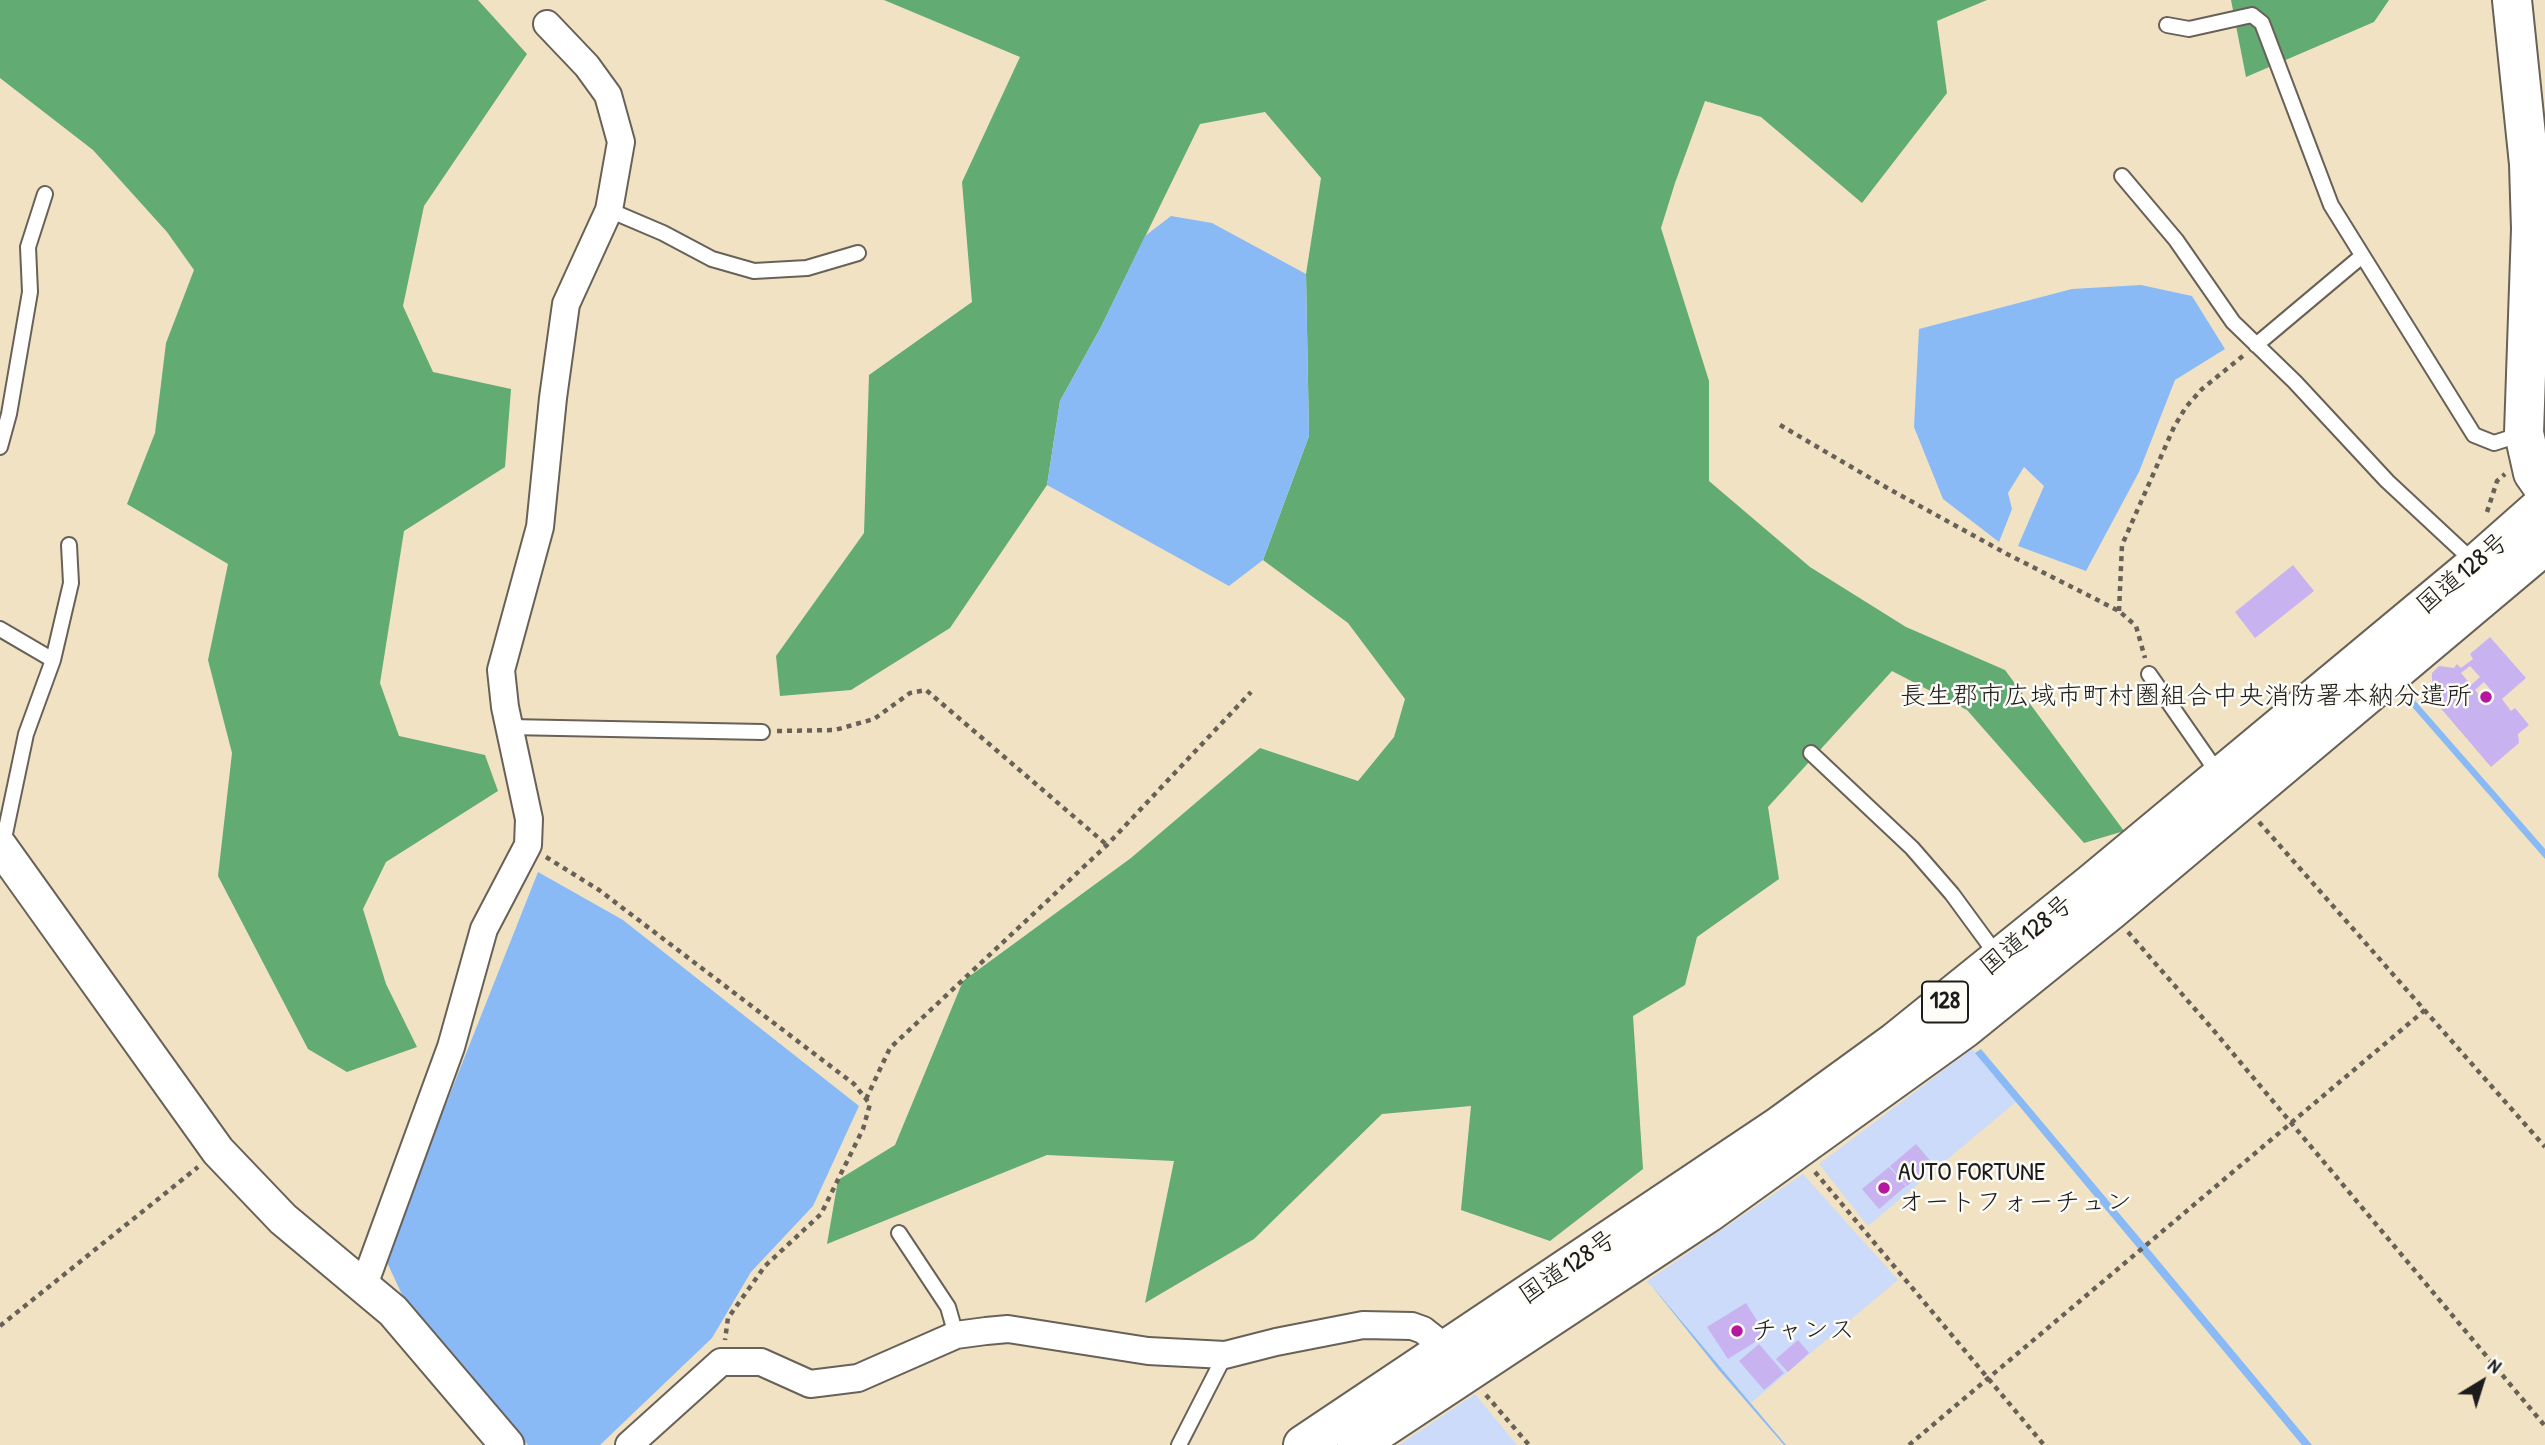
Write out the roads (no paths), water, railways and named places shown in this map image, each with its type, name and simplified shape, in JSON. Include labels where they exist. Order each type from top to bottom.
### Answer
[{"type":"main road","points":[[2512,0],[2528,85],[2531,229],[2526,445],[2533,473],[2545,490]]},
{"type":"main road","name":"国道128号","points":[[1303,1445],[1778,1127],[1895,1042],[2111,910],[2231,788],[2469,558],[2545,503]]},
{"type":"main road","name":"国道128号","points":[[1357,1445],[1586,1295],[1797,1151],[1911,1069],[2009,971],[2231,788],[2545,545]]},
{"type":"street","points":[[364,1285],[450,1047],[484,929],[528,845],[529,819],[500,670],[540,527],[566,304],[609,210],[621,142],[608,95],[587,66],[547,24]]},
{"type":"street","points":[[1,847],[218,1151],[284,1219],[393,1311],[499,1442]]},
{"type":"street","points":[[629,1445],[721,1362],[761,1362],[810,1384],[858,1378],[956,1335],[1008,1329],[1148,1351],[1225,1355],[1363,1325],[1412,1326],[1423,1330],[1447,1349]]},
{"type":"lane","points":[[2167,25],[2189,29],[2252,15],[2262,23],[2331,205],[2362,256],[2474,435],[2494,443],[2526,445]]},
{"type":"lane","points":[[2122,176],[2176,240],[2232,322],[2295,382],[2387,481],[2469,558]]},
{"type":"lane","points":[[0,447],[9,414],[30,292],[28,247],[45,194]]},
{"type":"lane","points":[[609,210],[663,233],[712,259],[754,271],[807,268],[858,253]]},
{"type":"lane","points":[[2256,345],[2362,256]]},
{"type":"lane","points":[[1,847],[26,734],[53,660],[71,583],[69,545]]},
{"type":"lane","points":[[0,629],[53,660]]},
{"type":"lane","points":[[2149,674],[2231,788]]},
{"type":"lane","points":[[509,727],[762,732]]},
{"type":"lane","points":[[1811,753],[1912,848],[1952,894],[2009,971]]},
{"type":"lane","points":[[899,1233],[948,1307],[956,1335]]},
{"type":"lane","points":[[1179,1445],[1225,1355]]},
{"type":"water","points":[[1171,216],[1212,223],[1306,274],[1309,436],[1263,560],[1229,586],[1047,485],[1060,401],[1101,327],[1145,236]]},
{"type":"water","points":[[2141,285],[2192,296],[2225,349],[2175,380],[2139,472],[2086,571],[2018,546],[2044,486],[2024,467],[2008,493],[2012,509],[1999,542],[1943,499],[1914,427],[1919,329],[2072,289]]},
{"type":"water","points":[[2412,697],[2545,849],[2545,859],[2407,701]]},
{"type":"water","points":[[538,872],[623,920],[859,1106],[813,1206],[751,1272],[712,1338],[600,1445],[528,1445],[410,1312],[385,1258]]},
{"type":"water","points":[[1981,1049],[2312,1445],[2302,1445],[1975,1053]]},
{"type":"water","points":[[1651,1285],[1786,1445],[1718,1369]]},
{"type":"place","name":"長生郡市広域市町村圏組合中央消防署本納分遣所","points":[[2486,697]]},
{"type":"place","name":"AUTO FORTUNE オートフォーチュン","points":[[1884,1188]]},
{"type":"place","name":"チャンス","points":[[1737,1331]]}]
